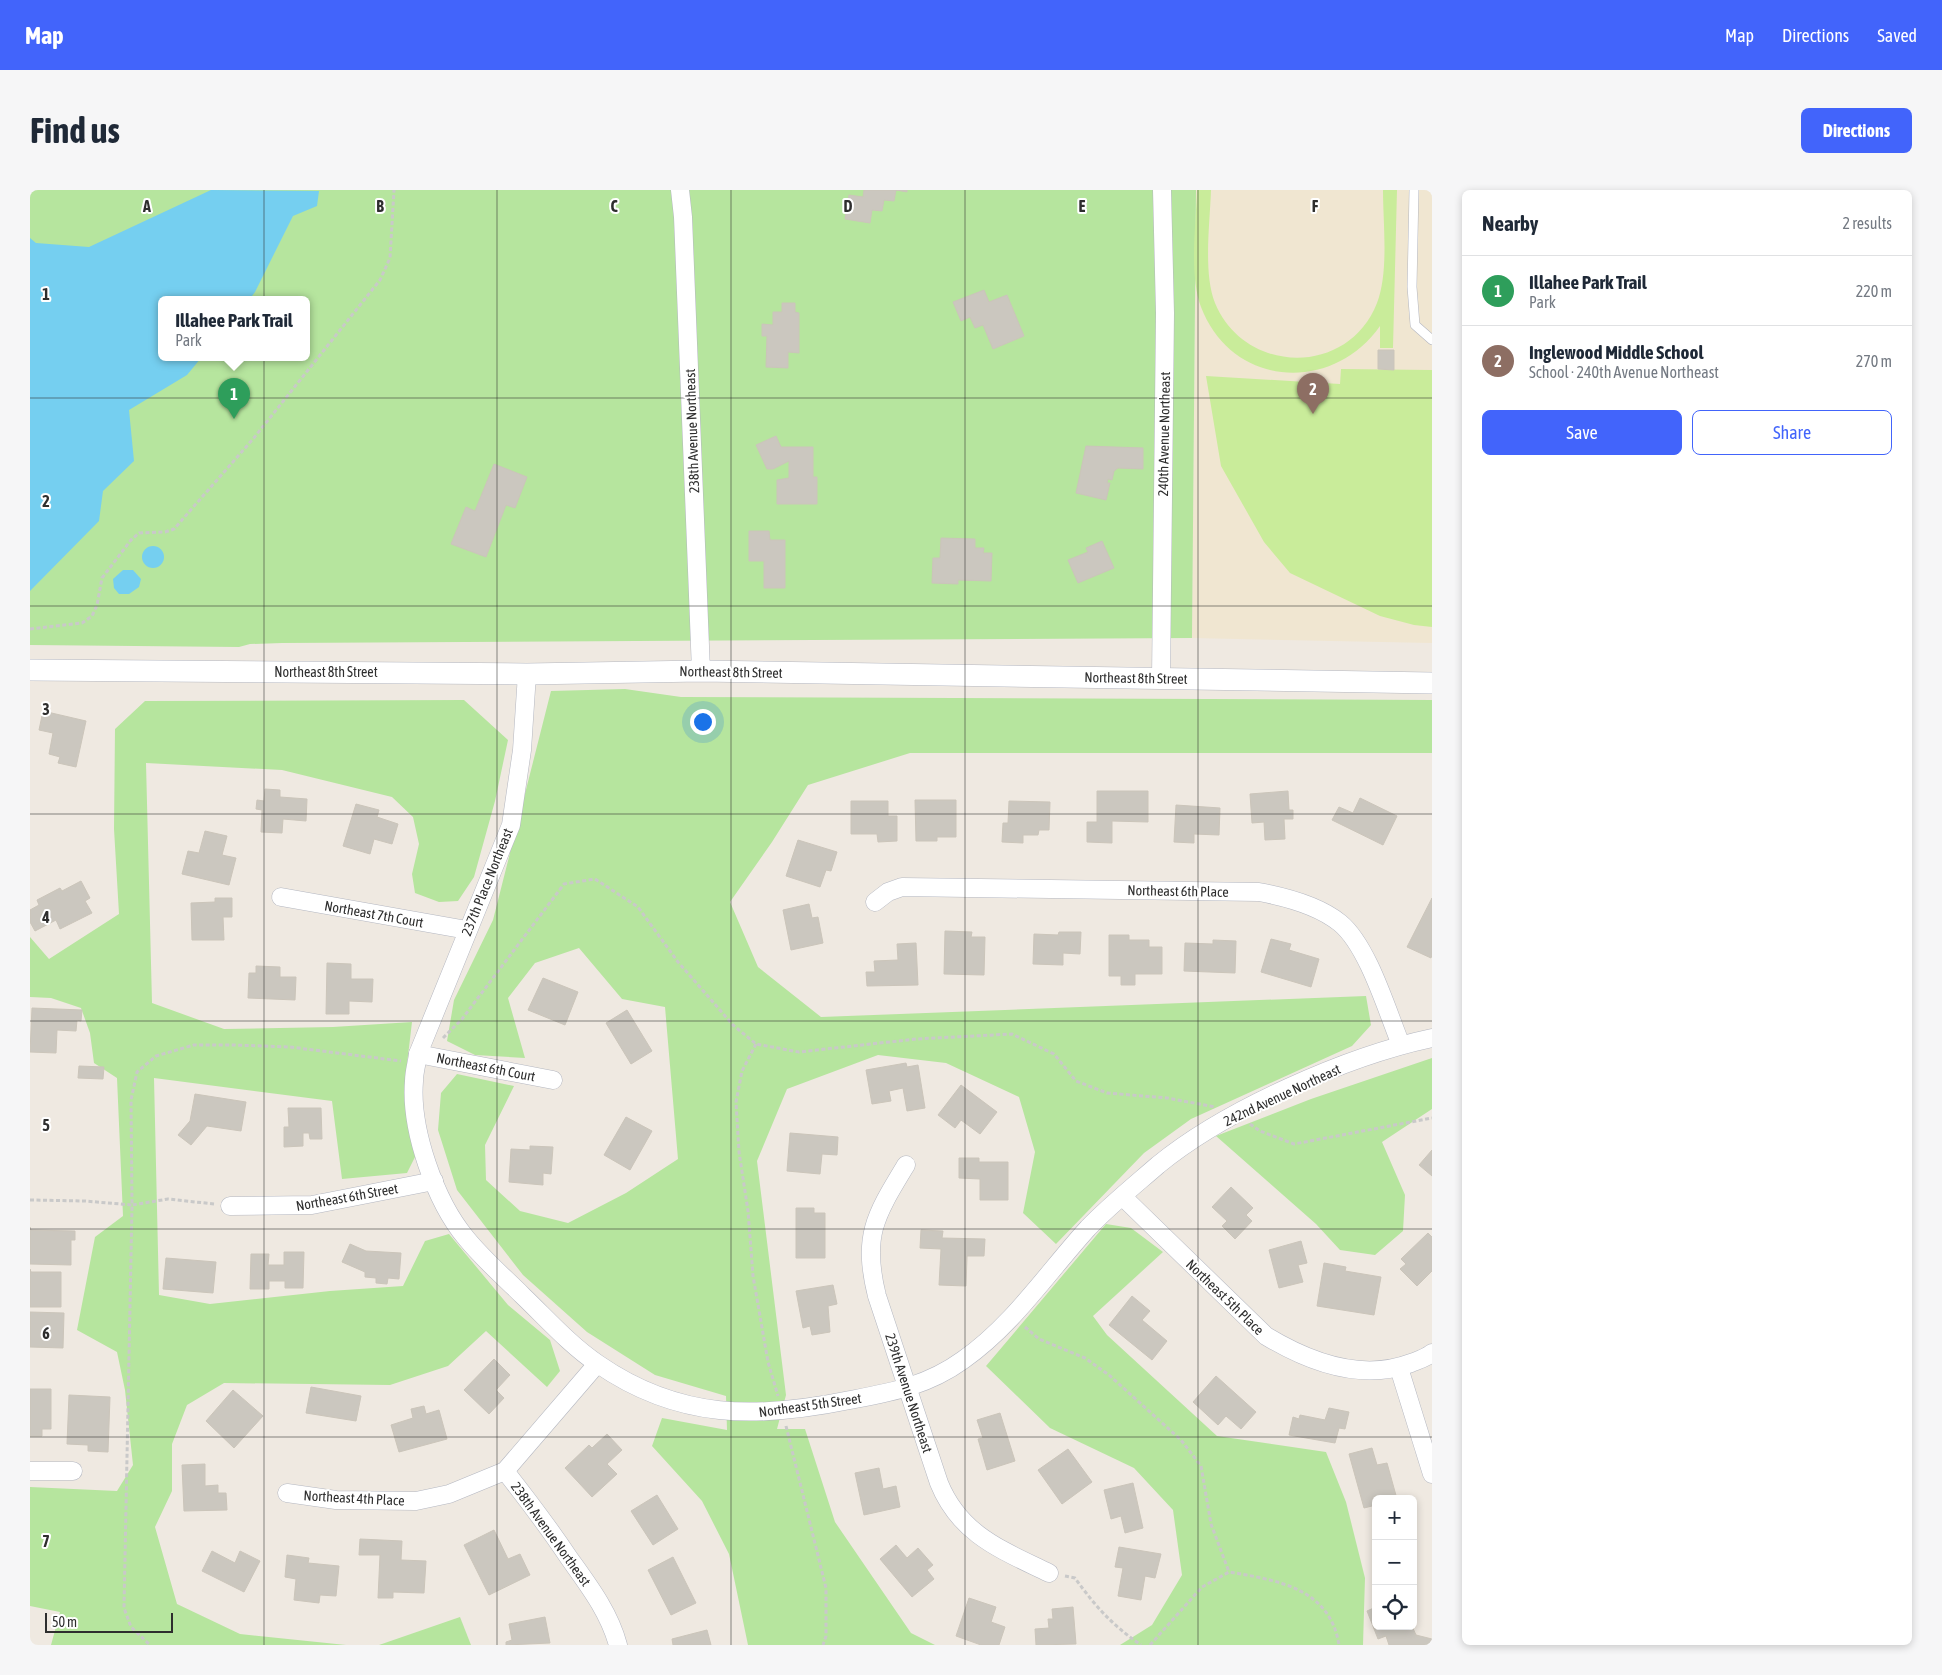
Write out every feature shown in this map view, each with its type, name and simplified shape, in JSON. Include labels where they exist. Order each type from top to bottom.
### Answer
[{"type":"street","name":"238th Avenue Northeast","points":[[680,190],[683,217],[701,672]]},
{"type":"street","name":"240th Avenue Northeast","points":[[1161,679],[1165,313],[1162,190]]},
{"type":"street","name":"Northeast 8th Street","points":[[30,670],[527,674],[701,672],[1432,683]]},
{"type":"street","name":"237th Place Northeast","points":[[418,1059],[467,930],[492,875],[511,825],[522,750],[527,674]]},
{"type":"street","name":"Northeast 6th Place","points":[[875,902],[888,892],[902,887],[1259,892],[1282,896],[1325,913],[1340,923],[1351,935],[1362,951],[1401,1045]]},
{"type":"street","name":"Northeast 7th Court","points":[[281,897],[467,930]]},
{"type":"street","name":"242nd Avenue Northeast","points":[[1123,1197],[1186,1144],[1235,1115],[1316,1076],[1401,1045],[1432,1038]]},
{"type":"street","name":"Northeast 6th Court","points":[[418,1059],[553,1080]]},
{"type":"street","name":"Northeast 5th Street","points":[[418,1059],[414,1081],[414,1106],[421,1143],[434,1181],[449,1214],[465,1238],[562,1334],[597,1364],[641,1389],[675,1401],[714,1411],[747,1414],[815,1407],[908,1389],[939,1375],[964,1360],[1012,1317],[1090,1227],[1123,1197]]},
{"type":"street","name":"239th Avenue Northeast","points":[[906,1165],[882,1205],[873,1228],[869,1251],[877,1296],[942,1491],[958,1518],[976,1533],[1005,1551],[1049,1573]]},
{"type":"street","name":"Northeast 6th Street","points":[[230,1206],[312,1205],[434,1181]]},
{"type":"street","name":"Northeast 5th Place","points":[[1123,1197],[1266,1336],[1292,1352],[1315,1361],[1343,1368],[1374,1370],[1399,1368],[1432,1353]]},
{"type":"street","name":"238th Avenue Northeast","points":[[597,1364],[505,1471],[538,1512],[594,1592],[612,1625],[618,1645]]},
{"type":"street","points":[[1399,1368],[1432,1474]]},
{"type":"street","points":[[30,1471],[73,1471]]},
{"type":"street","name":"Northeast 4th Place","points":[[288,1494],[369,1502],[416,1501],[449,1494],[505,1471]]},
{"type":"lane","points":[[1414,190],[1412,287],[1416,325],[1432,340]]},
{"type":"path","points":[[30,629],[82,623],[92,616],[97,605],[102,578],[131,540],[139,533],[165,532],[174,529],[253,439],[380,280],[390,258],[394,190]]},
{"type":"path","points":[[150,1645],[130,1627],[124,1608],[132,1205],[131,1100],[137,1072],[156,1056],[194,1045],[290,1047],[386,1058],[418,1059],[462,1018],[564,884],[595,879],[638,907],[678,962],[733,1025],[756,1044],[799,1052],[916,1039],[1012,1034],[1054,1054],[1076,1081],[1107,1093],[1207,1104],[1235,1115],[1260,1131],[1294,1144],[1432,1118]]},
{"type":"path","points":[[756,1044],[742,1071],[736,1102],[739,1152],[748,1211],[753,1276],[768,1362],[826,1588],[826,1636],[822,1645]]},
{"type":"path","points":[[30,1200],[85,1200],[132,1205],[168,1199],[230,1206]]},
{"type":"path","points":[[1012,1317],[1040,1338],[1085,1358],[1109,1375],[1181,1440],[1201,1466],[1211,1524],[1229,1572]]},
{"type":"path","points":[[1150,1645],[1202,1587],[1229,1572],[1295,1586],[1323,1607],[1336,1628],[1339,1645]]},
{"type":"path","points":[[1049,1573],[1075,1578],[1095,1607],[1122,1632],[1141,1645]]},
{"type":"shaded area","points":[[1196,190],[1432,190],[1432,643],[1192,638]]},
{"type":"green space","points":[[30,190],[1196,190],[1192,638],[282,643],[250,644],[239,647],[30,645]]},
{"type":"green space","points":[[1197,190],[1211,190],[1209,277],[1215,303],[1229,327],[1249,344],[1272,354],[1296,358],[1321,355],[1344,344],[1363,327],[1377,303],[1381,291],[1385,248],[1383,190],[1397,190],[1393,348],[1380,348],[1380,326],[1360,348],[1336,363],[1310,371],[1284,372],[1259,367],[1235,354],[1216,334],[1201,307],[1197,294],[1194,250]]},
{"type":"green space","points":[[1341,369],[1432,370],[1432,627],[1414,625],[1380,616],[1290,573],[1264,542],[1221,466],[1206,376],[1340,384]]},
{"type":"green space","points":[[625,689],[681,697],[1432,700],[1432,753],[910,753],[808,785],[772,842],[730,902],[758,967],[821,1017],[1366,996],[1371,1025],[1352,1046],[1191,1119],[1144,1153],[1056,1244],[1023,1213],[1035,1152],[1019,1097],[946,1063],[878,1055],[787,1089],[757,1161],[786,1395],[777,1429],[805,1429],[835,1522],[911,1633],[935,1645],[748,1645],[729,1554],[702,1501],[652,1446],[662,1418],[727,1430],[726,1396],[655,1375],[587,1332],[523,1275],[457,1190],[438,1130],[441,1093],[457,1074],[514,1086],[485,1145],[486,1180],[520,1211],[568,1223],[626,1193],[678,1159],[665,1007],[622,999],[579,948],[535,963],[508,998],[525,1058],[475,1055],[447,1041],[454,1000],[493,920],[551,691]]},
{"type":"green space","points":[[464,700],[508,740],[495,801],[474,877],[458,901],[439,902],[415,893],[412,874],[419,844],[413,817],[392,797],[282,770],[146,763],[152,1003],[224,1029],[333,1027],[412,1022],[405,1081],[416,1155],[407,1173],[342,1179],[332,1101],[154,1078],[159,1295],[210,1304],[330,1291],[403,1286],[425,1241],[449,1234],[508,1305],[550,1340],[560,1371],[547,1387],[486,1331],[448,1366],[390,1385],[224,1383],[187,1405],[172,1444],[172,1491],[155,1527],[177,1604],[240,1634],[346,1645],[51,1645],[60,1612],[30,1606],[30,1487],[117,1491],[133,1465],[125,1390],[117,1352],[77,1330],[95,1237],[123,1216],[117,1078],[94,1063],[90,1033],[81,1008],[51,998],[30,997],[30,937],[49,959],[119,914],[114,829],[115,729],[145,701]]},
{"type":"green space","points":[[1432,1058],[1432,1109],[1382,1142],[1405,1195],[1403,1231],[1375,1255],[1340,1250],[1316,1224],[1216,1136],[1311,1099]]},
{"type":"green space","points":[[1106,1224],[1131,1228],[1163,1252],[1093,1316],[1107,1335],[1217,1436],[1326,1452],[1346,1502],[1365,1578],[1363,1645],[1120,1645],[1152,1625],[1182,1575],[1173,1510],[1134,1468],[1050,1428],[986,1366]]},
{"type":"green space","points":[[460,1617],[471,1645],[379,1645]]},
{"type":"water","points":[[211,190],[319,191],[317,206],[293,216],[252,296],[158,296],[158,361],[199,361],[187,375],[129,410],[134,461],[103,491],[99,521],[30,591],[30,238],[36,243],[89,247]]},
{"type":"water","points":[[149,546],[157,546],[164,553],[164,561],[157,568],[149,568],[142,561],[142,553]]},
{"type":"water","points":[[123,570],[133,570],[141,579],[139,587],[129,594],[119,594],[114,588],[113,579]]},
{"type":"building","points":[[864,190],[896,190],[894,201],[884,200],[882,211],[872,210],[870,223],[845,219],[849,195],[863,197]]},
{"type":"building","points":[[984,290],[989,302],[1007,295],[1024,336],[993,349],[983,325],[975,328],[970,317],[961,321],[953,302]]},
{"type":"building","points":[[782,303],[795,303],[795,312],[799,313],[799,353],[788,352],[788,368],[766,367],[767,336],[762,336],[762,324],[773,325],[773,312],[782,312]]},
{"type":"building","points":[[1378,350],[1394,350],[1394,370],[1378,369]]},
{"type":"building","points":[[776,436],[781,447],[813,447],[813,477],[817,477],[817,504],[777,504],[777,480],[789,478],[789,461],[773,469],[767,469],[756,445]]},
{"type":"building","points":[[1086,446],[1143,448],[1143,469],[1118,468],[1114,471],[1112,480],[1108,479],[1107,483],[1110,483],[1106,500],[1076,493]]},
{"type":"building","points":[[494,464],[527,477],[515,508],[506,505],[486,557],[451,544],[466,507],[475,511]]},
{"type":"building","points":[[749,531],[769,531],[770,540],[785,540],[785,588],[764,588],[764,561],[749,561]]},
{"type":"building","points":[[941,538],[975,539],[975,548],[984,548],[983,553],[992,553],[991,581],[958,580],[958,584],[932,583],[933,558],[940,558]]},
{"type":"building","points":[[1102,541],[1114,568],[1078,583],[1068,560],[1088,552],[1086,548]]},
{"type":"building","points":[[43,711],[86,721],[76,767],[58,763],[60,757],[49,754],[53,733],[39,730]]},
{"type":"building","points":[[265,789],[280,790],[280,797],[307,799],[306,821],[283,819],[282,833],[261,832],[262,810],[256,809],[257,800],[264,801]]},
{"type":"building","points":[[1097,791],[1148,791],[1148,822],[1112,821],[1112,843],[1087,842],[1087,822],[1097,822]]},
{"type":"building","points":[[1288,791],[1289,810],[1293,810],[1293,819],[1284,819],[1285,839],[1265,840],[1264,822],[1252,823],[1250,794]]},
{"type":"building","points":[[1360,798],[1397,816],[1383,845],[1332,820],[1339,807],[1353,813]]},
{"type":"building","points":[[915,800],[956,800],[956,837],[937,837],[937,841],[916,841]]},
{"type":"building","points":[[851,801],[888,801],[888,816],[897,816],[897,841],[878,842],[877,834],[851,834]]},
{"type":"building","points":[[1009,801],[1050,802],[1049,830],[1039,830],[1038,835],[1023,835],[1023,843],[1002,842],[1003,823],[1008,823]]},
{"type":"building","points":[[356,804],[379,810],[377,817],[398,824],[392,844],[374,839],[370,854],[343,846]]},
{"type":"building","points":[[1176,805],[1220,808],[1219,835],[1194,834],[1194,843],[1174,842]]},
{"type":"building","points":[[205,831],[227,836],[222,855],[236,858],[229,885],[182,874],[188,851],[199,853]]},
{"type":"building","points":[[798,840],[837,852],[831,871],[826,870],[820,887],[786,876]]},
{"type":"building","points":[[81,881],[90,898],[85,901],[92,913],[60,929],[56,920],[35,931],[30,922],[30,910],[39,905],[37,900],[60,888],[62,891]]},
{"type":"building","points":[[215,898],[232,898],[232,917],[223,917],[224,940],[192,940],[191,903],[215,902]]},
{"type":"building","points":[[1432,898],[1432,955],[1431,958],[1407,947]]},
{"type":"building","points":[[809,904],[812,918],[818,917],[823,943],[791,950],[783,910]]},
{"type":"building","points":[[945,931],[972,932],[971,937],[985,937],[984,975],[944,974]]},
{"type":"building","points":[[1059,932],[1081,932],[1080,954],[1063,953],[1063,965],[1033,964],[1034,934],[1058,935]]},
{"type":"building","points":[[1109,935],[1129,935],[1129,940],[1149,940],[1149,947],[1162,947],[1162,974],[1135,974],[1135,985],[1121,985],[1121,976],[1109,976]]},
{"type":"building","points":[[1271,939],[1291,944],[1289,950],[1319,959],[1311,987],[1261,972]]},
{"type":"building","points":[[1213,940],[1236,941],[1235,973],[1184,971],[1185,943],[1213,944]]},
{"type":"building","points":[[916,943],[918,985],[867,986],[866,972],[875,972],[874,961],[898,960],[897,944]]},
{"type":"building","points":[[327,963],[351,964],[351,979],[373,979],[372,1002],[349,1001],[349,1014],[326,1014]]},
{"type":"building","points":[[256,966],[280,967],[280,977],[296,977],[295,1000],[248,998],[249,973],[256,973]]},
{"type":"building","points":[[543,978],[578,992],[565,1025],[528,1010]]},
{"type":"building","points":[[32,1008],[82,1010],[81,1021],[77,1020],[76,1031],[57,1030],[56,1053],[30,1052]]},
{"type":"building","points":[[627,1010],[652,1051],[631,1064],[606,1023]]},
{"type":"building","points":[[906,1063],[907,1067],[918,1065],[925,1108],[907,1111],[903,1088],[889,1091],[891,1101],[872,1104],[866,1070]]},
{"type":"building","points":[[79,1066],[104,1067],[103,1079],[78,1078]]},
{"type":"building","points":[[961,1085],[997,1112],[980,1134],[961,1120],[955,1128],[938,1115]]},
{"type":"building","points":[[195,1094],[246,1102],[241,1131],[207,1126],[191,1145],[178,1135],[190,1121]]},
{"type":"building","points":[[288,1108],[321,1108],[322,1139],[310,1139],[309,1133],[303,1133],[303,1146],[284,1147],[284,1127],[289,1127]]},
{"type":"building","points":[[626,1117],[652,1131],[630,1170],[604,1155]]},
{"type":"building","points":[[790,1133],[838,1137],[837,1155],[822,1154],[820,1174],[787,1171]]},
{"type":"building","points":[[530,1146],[553,1147],[551,1174],[543,1173],[543,1185],[509,1182],[511,1149],[530,1150]]},
{"type":"building","points":[[1432,1150],[1432,1176],[1419,1165]]},
{"type":"building","points":[[959,1158],[979,1158],[979,1162],[1008,1162],[1008,1200],[980,1200],[980,1179],[959,1178]]},
{"type":"building","points":[[1231,1187],[1253,1208],[1246,1215],[1252,1221],[1235,1239],[1222,1226],[1227,1221],[1212,1207]]},
{"type":"building","points":[[796,1208],[814,1208],[814,1213],[825,1213],[825,1258],[796,1258]]},
{"type":"building","points":[[30,1227],[31,1230],[75,1231],[75,1240],[71,1240],[71,1265],[30,1264]]},
{"type":"building","points":[[921,1230],[943,1231],[942,1238],[985,1239],[984,1256],[967,1256],[966,1286],[939,1285],[941,1249],[920,1248]]},
{"type":"building","points":[[1428,1233],[1432,1237],[1432,1271],[1417,1286],[1400,1269],[1406,1264],[1401,1259]]},
{"type":"building","points":[[1301,1241],[1307,1263],[1298,1265],[1303,1282],[1279,1288],[1269,1250]]},
{"type":"building","points":[[350,1244],[366,1251],[401,1253],[399,1279],[388,1278],[387,1284],[376,1283],[376,1278],[365,1277],[365,1272],[342,1262]]},
{"type":"building","points":[[284,1252],[304,1252],[303,1288],[285,1288],[285,1281],[269,1281],[269,1289],[250,1289],[251,1254],[269,1254],[268,1265],[284,1265]]},
{"type":"building","points":[[166,1258],[216,1262],[213,1293],[163,1289]]},
{"type":"building","points":[[1324,1263],[1346,1267],[1345,1271],[1381,1277],[1374,1315],[1317,1306]]},
{"type":"building","points":[[30,1269],[31,1272],[61,1272],[61,1307],[30,1307]]},
{"type":"building","points":[[833,1285],[837,1304],[828,1306],[830,1332],[812,1335],[810,1326],[803,1328],[796,1291]]},
{"type":"building","points":[[1132,1296],[1150,1311],[1142,1320],[1167,1341],[1152,1360],[1109,1325]]},
{"type":"building","points":[[30,1312],[64,1313],[63,1348],[30,1347]]},
{"type":"building","points":[[494,1359],[510,1375],[496,1390],[504,1398],[489,1414],[464,1390]]},
{"type":"building","points":[[1216,1376],[1256,1412],[1241,1429],[1226,1416],[1218,1425],[1193,1402]]},
{"type":"building","points":[[311,1387],[361,1396],[356,1421],[306,1413]]},
{"type":"building","points":[[30,1389],[51,1389],[51,1429],[42,1429],[42,1436],[30,1436]]},
{"type":"building","points":[[233,1390],[263,1416],[234,1448],[206,1421]]},
{"type":"building","points":[[69,1395],[110,1397],[108,1452],[88,1451],[88,1445],[67,1444]]},
{"type":"building","points":[[424,1406],[426,1414],[439,1410],[447,1439],[399,1452],[391,1425],[413,1418],[411,1409]]},
{"type":"building","points":[[1329,1408],[1349,1412],[1345,1429],[1339,1428],[1335,1443],[1289,1435],[1293,1417],[1299,1419],[1300,1415],[1325,1420]]},
{"type":"building","points":[[1000,1413],[1015,1461],[987,1470],[978,1439],[983,1438],[977,1420]]},
{"type":"building","points":[[607,1434],[622,1450],[607,1464],[617,1474],[592,1497],[565,1468],[589,1445],[592,1448]]},
{"type":"building","points":[[1372,1448],[1377,1465],[1387,1463],[1396,1495],[1372,1495],[1372,1506],[1364,1508],[1349,1454]]},
{"type":"building","points":[[1068,1449],[1092,1482],[1062,1504],[1038,1470]]},
{"type":"building","points":[[205,1464],[205,1486],[218,1485],[218,1493],[226,1493],[227,1510],[184,1511],[182,1465]]},
{"type":"building","points":[[879,1468],[883,1489],[896,1486],[900,1507],[864,1515],[855,1473]]},
{"type":"building","points":[[1133,1483],[1143,1528],[1125,1533],[1121,1516],[1111,1519],[1104,1490]]},
{"type":"building","points":[[657,1495],[678,1529],[653,1545],[631,1511]]},
{"type":"building","points":[[494,1530],[508,1559],[520,1554],[530,1575],[489,1595],[464,1545]]},
{"type":"building","points":[[360,1539],[402,1541],[401,1560],[426,1561],[424,1593],[393,1592],[393,1598],[378,1598],[380,1555],[359,1555]]},
{"type":"building","points":[[896,1545],[907,1558],[918,1548],[933,1565],[927,1570],[934,1579],[912,1597],[880,1559]]},
{"type":"building","points":[[1119,1547],[1161,1554],[1155,1578],[1145,1576],[1141,1600],[1118,1596],[1123,1568],[1115,1567]]},
{"type":"building","points":[[212,1551],[235,1563],[240,1551],[260,1561],[244,1592],[202,1571]]},
{"type":"building","points":[[287,1555],[309,1558],[308,1563],[339,1566],[336,1596],[320,1595],[319,1603],[294,1600],[296,1579],[285,1577]]},
{"type":"building","points":[[673,1557],[696,1603],[671,1615],[648,1570]]},
{"type":"building","points":[[969,1598],[996,1607],[991,1622],[1005,1627],[999,1645],[981,1645],[956,1636]]},
{"type":"building","points":[[1073,1607],[1076,1644],[1036,1645],[1035,1629],[1049,1628],[1048,1619],[1053,1619],[1052,1609]]},
{"type":"building","points":[[1372,1609],[1372,1624],[1367,1611]]},
{"type":"building","points":[[545,1617],[550,1643],[506,1645],[506,1642],[512,1640],[509,1624]]},
{"type":"building","points":[[707,1630],[711,1645],[673,1645],[672,1639]]},
{"type":"building","points":[[1374,1630],[1414,1630],[1416,1635],[1432,1639],[1432,1645],[1389,1645],[1386,1636],[1378,1639]]},
{"type":"place","name":"Inglewood Middle School","points":[[1313,414]]},
{"type":"place","name":"Illahee Park Trail","points":[[234,419]]}]
